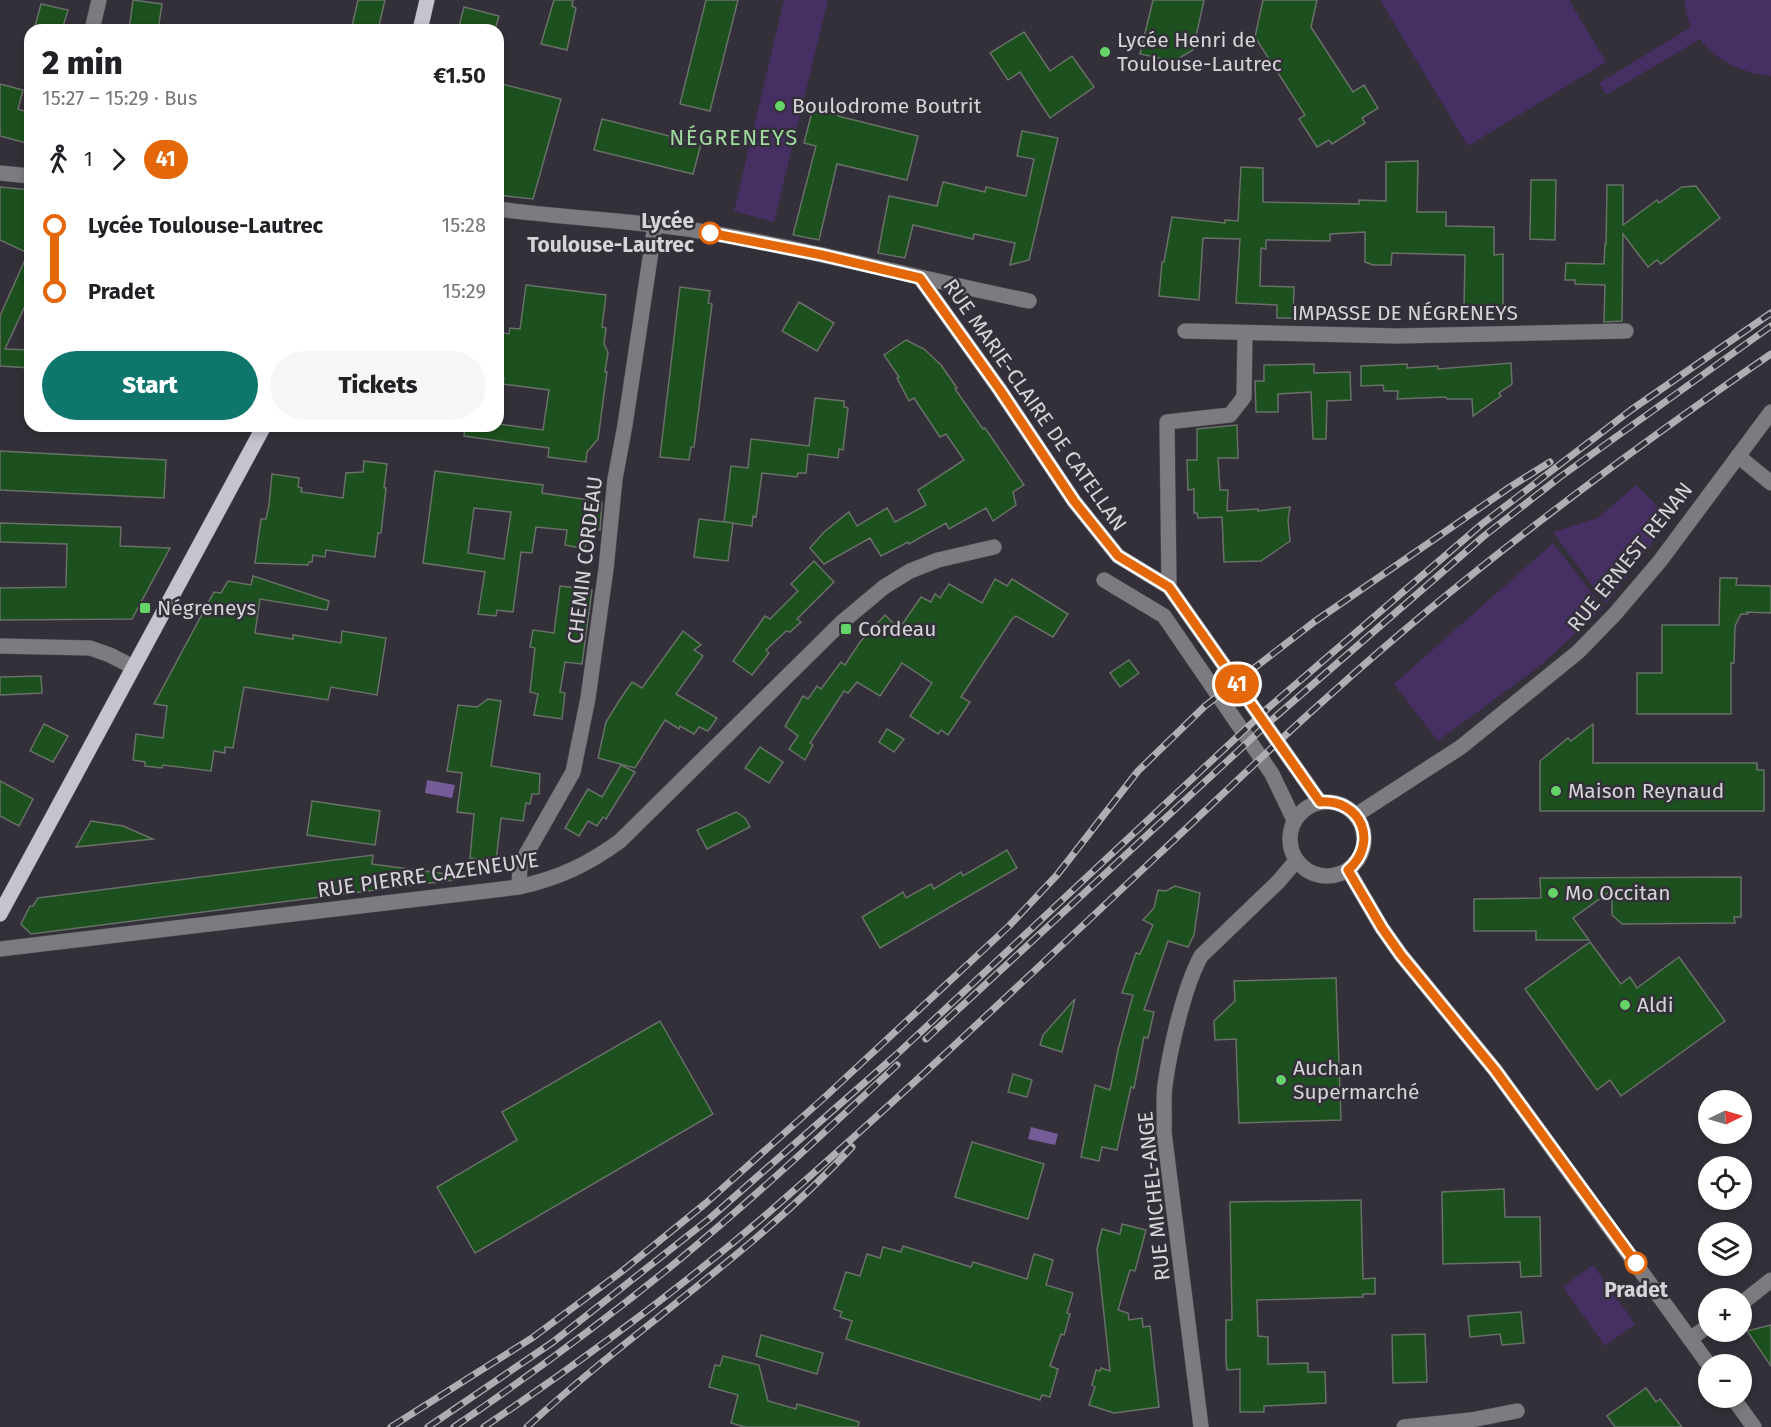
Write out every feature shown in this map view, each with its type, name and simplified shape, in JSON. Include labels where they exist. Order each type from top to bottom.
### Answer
[{"type":"main road","points":[[421,24],[427,0]]},
{"type":"main road","points":[[0,914],[261,432]]},
{"type":"street","points":[[93,24],[99,0]]},
{"type":"street","points":[[0,172],[24,175]]},
{"type":"street","points":[[504,210],[655,225],[788,248],[1029,301]]},
{"type":"street","name":"CHEMIN CORDEAU","points":[[519,887],[520,865],[573,772],[580,740],[606,569],[615,479],[655,225]]},
{"type":"street","name":"RUE MARIE-CLAIRE DE CATELLAN","points":[[920,278],[1000,390],[1074,501],[1118,556],[1169,587],[1320,802]]},
{"type":"street","name":"IMPASSE DE NÉGRENEYS","points":[[1185,331],[1397,336],[1626,331]]},
{"type":"street","points":[[1169,587],[1167,422],[1230,416],[1244,397],[1245,333]]},
{"type":"street","name":"RUE ERNEST RENAN","points":[[1356,815],[1461,747],[1578,652],[1615,614],[1660,561],[1771,412]]},
{"type":"street","points":[[1738,456],[1771,483]]},
{"type":"street","name":"RUE PIERRE CAZENEUVE","points":[[0,949],[519,887],[551,879],[580,867],[620,841],[841,623],[884,587],[910,571],[938,560],[994,547]]},
{"type":"street","points":[[1104,580],[1164,616],[1272,774],[1294,820]]},
{"type":"street","points":[[0,646],[90,648],[111,655],[133,668]]},
{"type":"street","points":[[1330,801],[1340,804],[1356,815],[1364,833],[1364,843],[1356,863],[1348,870],[1326,877],[1305,869],[1296,861],[1290,841],[1294,820],[1310,805],[1330,801]]},
{"type":"street","name":"RUE MICHEL-ANGE","points":[[1201,1427],[1164,1132],[1165,1086],[1176,1028],[1195,967],[1201,956],[1278,882],[1296,861]]},
{"type":"street","points":[[1348,870],[1382,928],[1401,955],[1502,1080],[1701,1354]]},
{"type":"street","points":[[1752,1295],[1771,1280]]},
{"type":"street","points":[[1690,1339],[1698,1333]]},
{"type":"street","points":[[1740,1408],[1754,1427]]},
{"type":"street","points":[[1404,1427],[1462,1421],[1517,1411]]},
{"type":"shaded area","name":"Boulodrome Boutrit","points":[[784,0],[828,0],[774,222],[734,211]]},
{"type":"shaded area","points":[[1380,0],[1569,0],[1606,62],[1468,146]]},
{"type":"shaded area","points":[[1684,0],[1771,0],[1771,76],[1731,65],[1715,54],[1700,39],[1606,95],[1599,83],[1691,27]]},
{"type":"shaded area","points":[[1636,485],[1670,519],[1606,604],[1553,532],[1598,518]]},
{"type":"shaded area","points":[[1553,543],[1603,608],[1541,665],[1438,741],[1394,684]]},
{"type":"shaded area","points":[[427,780],[455,785],[452,798],[425,793]]},
{"type":"shaded area","points":[[1031,1127],[1058,1134],[1055,1145],[1028,1139]]},
{"type":"shaded area","points":[[1593,1265],[1635,1324],[1605,1346],[1563,1287]]},
{"type":"building","points":[[133,0],[162,4],[159,24],[130,24]]},
{"type":"building","points":[[358,0],[385,0],[379,24],[352,24]]},
{"type":"building","points":[[554,0],[573,0],[572,6],[576,8],[567,50],[541,44]]},
{"type":"building","points":[[706,0],[738,0],[710,111],[680,104]]},
{"type":"building","points":[[1153,0],[1204,0],[1193,50],[1174,61],[1140,54]]},
{"type":"building","points":[[1263,0],[1317,0],[1311,27],[1353,92],[1364,85],[1378,108],[1362,118],[1365,123],[1332,144],[1329,140],[1317,147],[1299,119],[1305,115],[1255,37]]},
{"type":"building","points":[[41,4],[68,10],[64,24],[36,24]]},
{"type":"building","points":[[464,7],[499,16],[497,24],[460,24]]},
{"type":"building","points":[[1024,32],[1050,71],[1072,56],[1094,87],[1050,118],[1020,72],[1008,80],[990,53]]},
{"type":"building","points":[[0,84],[23,90],[18,109],[24,111],[24,142],[0,136]]},
{"type":"building","points":[[504,85],[561,99],[533,199],[504,196]]},
{"type":"building","points":[[813,108],[918,136],[907,180],[837,164],[819,240],[793,235],[816,146],[804,143]]},
{"type":"building","points":[[602,119],[701,144],[693,174],[594,150]]},
{"type":"building","points":[[1022,131],[1058,138],[1029,260],[1010,265],[1015,243],[974,234],[973,239],[913,225],[905,258],[878,253],[889,196],[937,206],[943,182],[985,192],[986,187],[1026,196],[1034,159],[1017,156]]},
{"type":"building","points":[[1418,161],[1417,212],[1446,212],[1446,226],[1494,227],[1494,255],[1503,254],[1503,310],[1464,310],[1465,255],[1392,253],[1391,265],[1373,265],[1365,262],[1365,232],[1330,234],[1330,241],[1266,240],[1266,249],[1261,248],[1260,286],[1294,287],[1293,318],[1277,318],[1277,305],[1236,303],[1240,239],[1203,238],[1199,300],[1159,296],[1162,262],[1164,262],[1172,217],[1225,223],[1225,220],[1238,221],[1241,167],[1263,168],[1263,202],[1359,204],[1359,200],[1386,201],[1386,162]]},
{"type":"building","points":[[1531,180],[1556,180],[1555,240],[1530,239]]},
{"type":"building","points":[[1607,185],[1623,185],[1623,225],[1657,200],[1659,203],[1682,187],[1696,186],[1720,218],[1661,264],[1657,260],[1648,267],[1623,234],[1622,321],[1604,322],[1605,285],[1575,284],[1575,280],[1565,280],[1566,263],[1604,264]]},
{"type":"building","points":[[0,187],[24,189],[24,251],[0,240]]},
{"type":"building","points":[[24,262],[24,308],[5,349],[24,350],[24,368],[0,366],[0,316]]},
{"type":"building","points":[[526,285],[606,295],[602,327],[606,328],[604,344],[608,352],[605,372],[607,372],[598,439],[587,452],[586,462],[548,457],[549,448],[464,436],[464,432],[504,432],[504,425],[543,430],[549,390],[504,384],[504,333],[509,334],[510,328],[520,329]]},
{"type":"building","points":[[680,287],[710,291],[708,303],[712,304],[694,447],[691,447],[689,460],[660,457]]},
{"type":"building","points":[[799,302],[834,323],[817,351],[782,331]]},
{"type":"building","points":[[906,340],[924,349],[941,365],[957,388],[955,389],[1024,485],[1013,492],[1016,505],[993,521],[986,508],[949,529],[946,523],[909,544],[908,542],[881,556],[870,538],[824,564],[810,548],[824,532],[849,512],[857,526],[887,508],[895,522],[926,505],[918,490],[964,460],[946,434],[940,437],[914,398],[909,401],[897,378],[899,377],[884,355]]},
{"type":"building","points":[[1511,363],[1512,384],[1499,393],[1501,396],[1473,416],[1472,399],[1447,399],[1446,397],[1397,399],[1398,391],[1384,391],[1383,385],[1361,386],[1361,366],[1407,364],[1407,368],[1438,366],[1438,369]]},
{"type":"building","points":[[1314,364],[1314,373],[1350,372],[1351,400],[1327,401],[1326,439],[1313,439],[1311,392],[1278,394],[1278,412],[1256,412],[1255,381],[1264,381],[1264,365]]},
{"type":"building","points":[[815,398],[844,401],[844,407],[848,408],[843,450],[839,449],[838,458],[808,454],[806,473],[798,473],[797,477],[762,473],[756,517],[753,516],[752,526],[724,522],[731,466],[748,468],[751,439],[809,446]]},
{"type":"building","points":[[1237,425],[1238,458],[1218,458],[1220,490],[1228,490],[1227,511],[1258,509],[1258,511],[1290,507],[1288,520],[1290,541],[1261,561],[1224,562],[1222,517],[1198,518],[1197,513],[1194,513],[1194,489],[1188,490],[1187,460],[1197,460],[1197,429]]},
{"type":"building","points":[[0,451],[166,460],[164,498],[0,490]]},
{"type":"building","points":[[364,461],[387,464],[381,533],[378,533],[375,557],[326,550],[325,557],[313,555],[312,562],[308,565],[255,563],[261,519],[266,519],[269,505],[272,474],[299,478],[298,487],[302,488],[301,492],[343,498],[346,473],[363,472]]},
{"type":"building","points":[[435,471],[543,485],[542,493],[602,502],[600,530],[588,528],[585,549],[565,545],[567,530],[536,527],[532,553],[521,552],[513,612],[497,610],[496,616],[478,614],[485,572],[423,563]],"holes":[[[474,508],[511,512],[504,559],[468,553]]]},
{"type":"building","points":[[699,519],[733,523],[728,561],[694,557]]},
{"type":"building","points":[[0,523],[121,527],[120,546],[170,548],[132,619],[0,620],[0,588],[66,587],[67,544],[0,542]]},
{"type":"building","points":[[814,561],[834,582],[797,619],[801,622],[790,632],[786,631],[766,650],[769,653],[752,675],[733,661],[765,616],[770,619],[798,591],[791,584]]},
{"type":"building","points":[[253,576],[329,601],[327,610],[260,599],[255,633],[293,639],[293,635],[341,643],[342,631],[386,638],[377,695],[331,687],[328,700],[244,687],[233,748],[225,747],[225,753],[214,751],[211,771],[163,765],[162,768],[145,766],[145,762],[133,760],[136,734],[163,738],[167,706],[154,704],[214,592],[221,593],[228,581],[251,585]]},
{"type":"building","points":[[1720,578],[1737,578],[1736,585],[1771,586],[1771,613],[1741,614],[1735,626],[1734,663],[1731,663],[1731,714],[1637,714],[1637,673],[1662,673],[1662,625],[1719,625]]},
{"type":"building","points":[[995,579],[1007,586],[1012,579],[1068,614],[1053,637],[1016,616],[1012,619],[961,697],[970,702],[948,735],[941,730],[938,734],[910,716],[932,683],[902,663],[880,696],[857,682],[848,693],[844,691],[810,743],[813,745],[805,760],[789,749],[798,736],[785,726],[803,696],[808,699],[817,686],[821,689],[841,662],[845,665],[860,642],[885,615],[899,629],[921,597],[931,602],[935,594],[940,598],[949,584],[982,603]]},
{"type":"building","points":[[560,586],[592,590],[582,664],[565,662],[560,692],[565,693],[562,719],[534,715],[538,694],[530,692],[535,648],[530,647],[533,630],[554,633]]},
{"type":"building","points":[[683,631],[701,645],[694,650],[703,656],[676,694],[717,718],[708,731],[699,727],[694,734],[680,726],[679,729],[665,720],[635,768],[598,758],[606,722],[619,701],[632,682],[642,688]]},
{"type":"building","points":[[1129,660],[1139,673],[1120,687],[1110,673]]},
{"type":"building","points":[[41,676],[42,693],[0,695],[0,677]]},
{"type":"building","points":[[488,699],[501,701],[491,766],[540,774],[539,794],[532,794],[530,804],[526,803],[523,821],[501,818],[496,861],[470,858],[474,814],[457,812],[462,773],[447,771],[458,705],[477,707]]},
{"type":"building","points":[[44,724],[68,736],[53,762],[30,751]]},
{"type":"building","points":[[1593,724],[1593,763],[1757,763],[1757,770],[1764,770],[1764,811],[1540,811],[1540,761],[1568,738],[1571,741]]},
{"type":"building","points":[[887,729],[904,739],[894,752],[879,742]]},
{"type":"building","points":[[760,747],[783,762],[769,783],[745,768]]},
{"type":"building","points":[[621,765],[635,772],[606,819],[603,817],[597,826],[588,821],[579,836],[565,828],[588,789],[602,797]]},
{"type":"building","points":[[0,781],[33,799],[19,826],[0,816]]},
{"type":"building","points":[[312,801],[380,811],[375,845],[307,835]]},
{"type":"building","points":[[736,812],[745,818],[750,827],[707,849],[697,830]]},
{"type":"building","points":[[91,821],[123,826],[153,839],[76,847]]},
{"type":"building","points":[[1007,850],[1017,868],[880,948],[862,917],[903,892],[906,898],[931,884],[934,889],[961,872],[963,876]]},
{"type":"building","points":[[373,855],[372,864],[454,875],[454,880],[31,934],[21,924],[30,906],[33,906],[38,898]]},
{"type":"building","points":[[1741,877],[1741,917],[1734,917],[1735,923],[1622,924],[1612,915],[1612,890],[1573,918],[1589,940],[1536,940],[1536,931],[1474,931],[1474,899],[1541,898],[1540,878]]},
{"type":"building","points":[[1175,886],[1200,893],[1194,935],[1188,947],[1168,941],[1144,1010],[1154,1012],[1148,1038],[1144,1037],[1134,1088],[1131,1087],[1117,1150],[1102,1147],[1099,1161],[1081,1157],[1095,1085],[1110,1090],[1133,995],[1122,993],[1136,953],[1140,954],[1153,925],[1143,920],[1154,908],[1158,890],[1166,891]]},
{"type":"building","name":"Aldi","points":[[1590,942],[1621,984],[1630,977],[1637,988],[1679,957],[1725,1021],[1621,1096],[1610,1080],[1597,1090],[1525,989]]},
{"type":"building","points":[[1336,978],[1341,1120],[1239,1123],[1236,1039],[1215,1040],[1214,1021],[1235,1001],[1234,981]]},
{"type":"building","points":[[1075,999],[1062,1052],[1040,1045],[1043,1035]]},
{"type":"building","points":[[660,1021],[713,1114],[475,1253],[437,1187],[517,1140],[502,1112]]},
{"type":"building","points":[[1013,1074],[1032,1080],[1027,1097],[1008,1092]]},
{"type":"building","points":[[972,1142],[1044,1164],[1028,1219],[955,1197]]},
{"type":"building","points":[[1504,1189],[1505,1217],[1540,1217],[1541,1276],[1521,1277],[1520,1262],[1443,1264],[1442,1192]]},
{"type":"building","points":[[1361,1200],[1363,1279],[1375,1278],[1375,1294],[1363,1294],[1363,1297],[1257,1300],[1258,1336],[1268,1337],[1268,1364],[1308,1363],[1308,1372],[1325,1372],[1326,1403],[1264,1406],[1264,1412],[1240,1412],[1240,1369],[1227,1370],[1226,1361],[1226,1320],[1232,1320],[1230,1202]]},
{"type":"building","points":[[1122,1224],[1146,1230],[1135,1271],[1130,1270],[1118,1310],[1128,1313],[1129,1320],[1142,1318],[1143,1327],[1150,1326],[1159,1407],[1114,1413],[1089,1405],[1095,1387],[1092,1385],[1096,1370],[1100,1371],[1101,1368],[1110,1371],[1097,1249],[1102,1229],[1120,1234]]},
{"type":"building","points":[[903,1246],[971,1267],[973,1262],[1027,1279],[1034,1254],[1053,1260],[1046,1285],[1073,1293],[1064,1335],[1061,1334],[1050,1366],[1058,1369],[1050,1397],[1042,1395],[1040,1400],[846,1339],[852,1321],[840,1317],[842,1312],[834,1309],[846,1272],[860,1276],[867,1254],[880,1258],[883,1247],[901,1252]]},
{"type":"building","points":[[1521,1312],[1524,1343],[1502,1345],[1500,1334],[1470,1337],[1468,1316]]},
{"type":"building","points":[[1771,1325],[1771,1366],[1752,1338],[1752,1330]]},
{"type":"building","points":[[1425,1334],[1427,1382],[1393,1383],[1392,1335]]},
{"type":"building","points":[[761,1335],[823,1353],[817,1374],[756,1356]]},
{"type":"building","points":[[723,1356],[759,1365],[768,1401],[796,1409],[797,1404],[859,1422],[858,1427],[745,1427],[731,1423],[738,1395],[709,1387],[715,1365],[720,1366]]},
{"type":"building","points":[[1646,1388],[1656,1402],[1660,1399],[1682,1427],[1615,1427],[1607,1416]]},
{"type":"railway","points":[[428,1427],[553,1342],[709,1219],[896,1055],[1267,709],[1482,524],[1631,410],[1771,313]]},
{"type":"railway","points":[[926,1039],[1274,718],[1484,536],[1560,477],[1771,326]]},
{"type":"railway","points":[[484,1427],[629,1325],[767,1214],[964,1036],[1309,714],[1436,603],[1601,475],[1771,354]]},
{"type":"railway","points":[[391,1427],[532,1338],[621,1272],[706,1203],[826,1096],[1009,926],[1057,875],[1138,771],[1205,706],[1314,622],[1550,462]]},
{"type":"railway","points":[[454,1427],[569,1345],[680,1259],[763,1188],[897,1065]]},
{"type":"railway","points":[[527,1427],[608,1357],[775,1222],[852,1147]]},
{"type":"bus line","name":"41","points":[[710,233],[822,255],[920,278],[1000,390],[1074,501],[1118,556],[1169,587],[1320,802],[1330,801],[1340,804],[1356,815],[1364,833],[1364,843],[1362,854],[1348,870],[1382,928],[1401,955],[1495,1070],[1636,1263]]},
{"type":"place","name":"Lycée Henri de Toulouse-Lautrec","points":[[1105,52]]},
{"type":"place","name":"Boulodrome Boutrit","points":[[780,106]]},
{"type":"place","name":"Lycée Toulouse-Lautrec","points":[[710,233]]},
{"type":"place","name":"Négreneys","points":[[145,608]]},
{"type":"place","name":"Cordeau","points":[[846,629]]},
{"type":"place","name":"Maison Reynaud","points":[[1556,791]]},
{"type":"place","name":"Mo Occitan","points":[[1553,893]]},
{"type":"place","name":"Aldi","points":[[1625,1005]]},
{"type":"place","name":"Auchan Supermarché","points":[[1281,1080]]},
{"type":"place","name":"Pradet","points":[[1636,1263]]},
{"type":"district","name":"NÉGRENEYS","points":[[734,137]]}]
